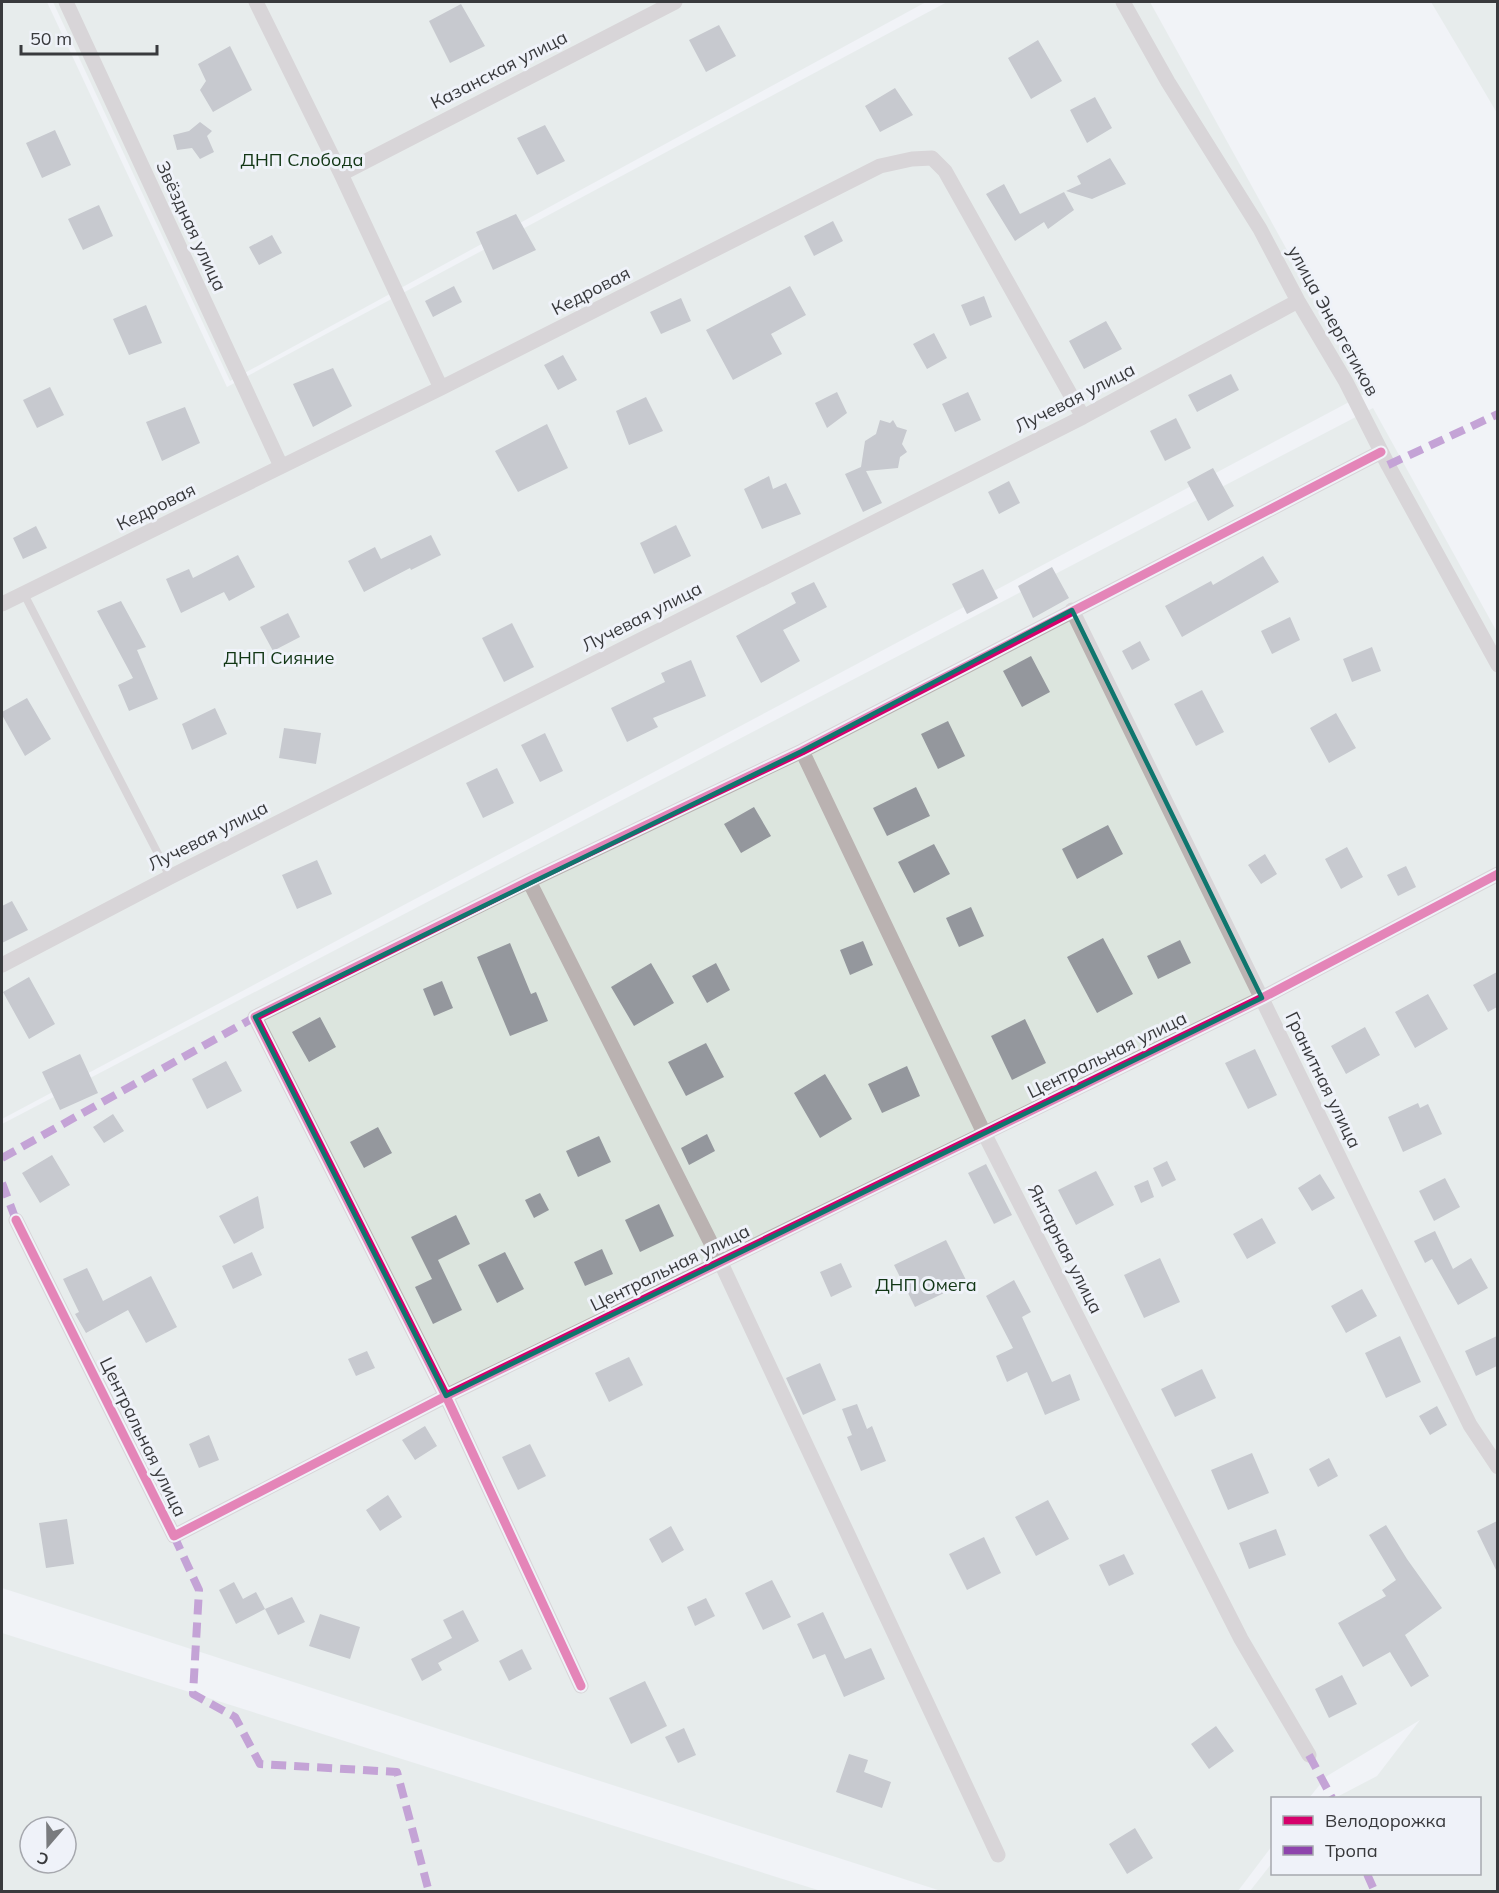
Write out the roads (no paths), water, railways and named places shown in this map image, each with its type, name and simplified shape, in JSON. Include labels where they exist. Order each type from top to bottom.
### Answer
[{"type":"street","name":"Звёздная улица","points":[[66,2],[281,466]]},
{"type":"street","points":[[256,2],[341,174],[441,388]]},
{"type":"street","name":"Казанская улица","points":[[341,174],[675,2]]},
{"type":"street","name":"улица Энергетиков","points":[[1124,2],[1168,82],[1260,230],[1298,301],[1346,382],[1381,452],[1497,665]]},
{"type":"street","name":"Кедровая","points":[[4,597],[24,594],[441,388],[880,166],[912,159],[932,158],[945,171],[1083,417]]},
{"type":"street","name":"Лучевая улица","points":[[2,965],[170,877],[1083,417],[1298,301]]},
{"type":"street","points":[[581,1686],[446,1396],[255,1017],[529,881],[802,751],[1381,452]]},
{"type":"street","name":"Гранитная улица","points":[[1072,610],[1470,1425],[1497,1467]]},
{"type":"street","name":"Янтарная улица","points":[[802,751],[984,1132],[1240,1639],[1309,1755]]},
{"type":"street","name":"Центральная улица","points":[[16,1220],[174,1536],[446,1396],[1262,998],[1497,874]]},
{"type":"street","points":[[529,881],[720,1261],[998,1856]]},
{"type":"lane","points":[[24,594],[170,877]]},
{"type":"park label","name":"ДНП Слобода","points":[[302,160]]},
{"type":"park label","name":"ДНП Сияние","points":[[279,658]]},
{"type":"park label","name":"ДНП Омега","points":[[926,1285]]}]
